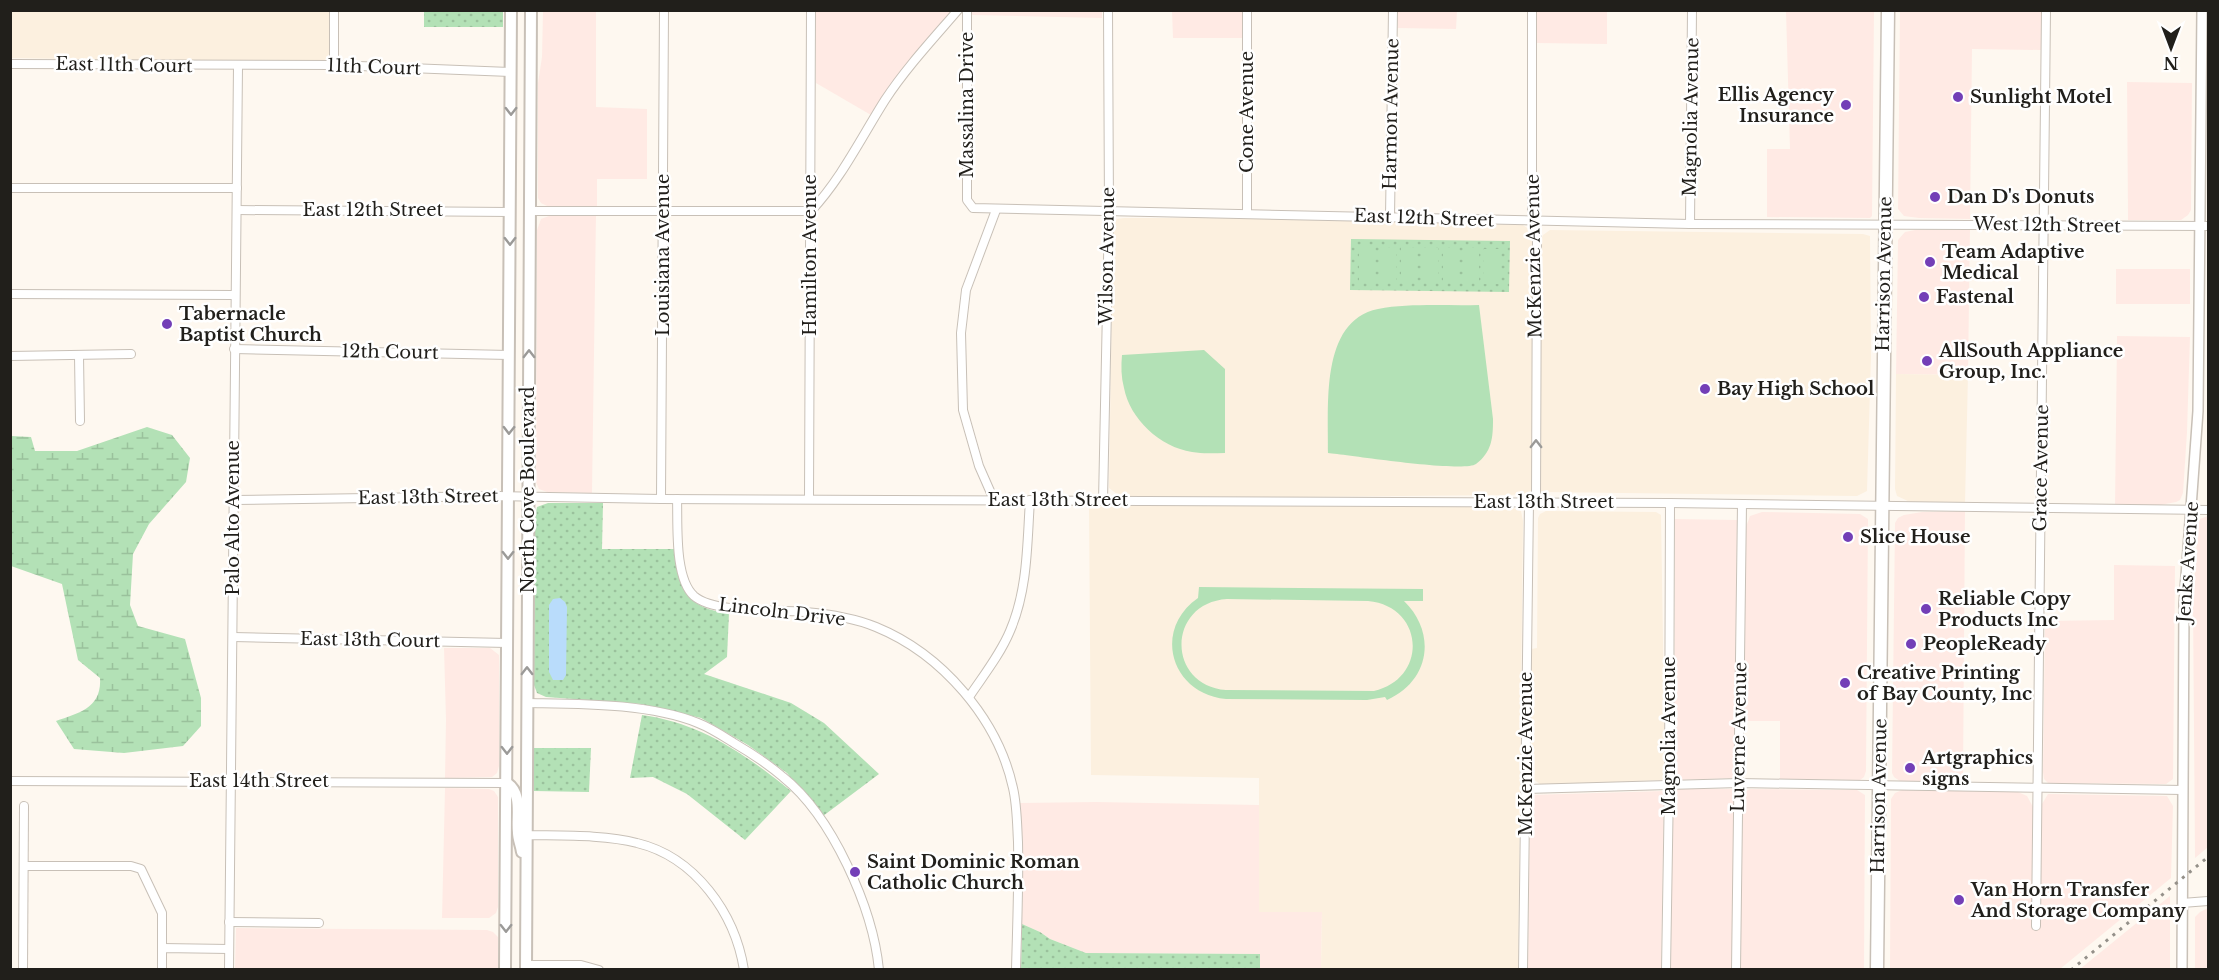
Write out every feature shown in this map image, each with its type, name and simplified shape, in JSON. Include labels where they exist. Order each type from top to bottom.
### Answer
[{"type":"main road","name":"North Cove Boulevard","points":[[505,969],[511,10]]},
{"type":"main road","name":"North Cove Boulevard","points":[[522,835],[527,703],[531,10]]},
{"type":"main road","name":"Harrison Avenue","points":[[1877,969],[1888,10]]},
{"type":"main road","points":[[507,783],[514,790],[517,801],[525,863],[526,967]]},
{"type":"street","points":[[334,10],[334,65]]},
{"type":"street","name":"Louisiana Avenue","points":[[661,499],[664,10]]},
{"type":"street","name":"Hamilton Avenue","points":[[808,499],[811,10]]},
{"type":"street","points":[[530,212],[811,212],[835,182],[887,98],[958,10]]},
{"type":"street","name":"Massalina Drive","points":[[967,10],[968,200]]},
{"type":"street","name":"Wilson Avenue","points":[[1103,501],[1108,212],[1108,10]]},
{"type":"street","name":"Cone Avenue","points":[[1247,10],[1247,214]]},
{"type":"street","name":"Harmon Avenue","points":[[1390,217],[1393,10]]},
{"type":"street","name":"McKenzie Avenue","points":[[1523,969],[1536,235],[1532,221],[1532,10]]},
{"type":"street","name":"Magnolia Avenue","points":[[1690,224],[1692,10]]},
{"type":"street","name":"Grace Avenue","points":[[2036,926],[2046,10]]},
{"type":"street","name":"Jenks Avenue","points":[[2182,969],[2184,604],[2198,411],[2204,226],[2202,10]]},
{"type":"street","name":"East 11th Court","points":[[10,64],[238,66]]},
{"type":"street","name":"11th Court","points":[[238,66],[334,65],[511,72]]},
{"type":"street","name":"Palo Alto Avenue","points":[[229,969],[238,66]]},
{"type":"street","points":[[10,188],[237,188]]},
{"type":"street","name":"East 12th Street","points":[[968,200],[973,208],[996,210],[1690,224],[1885,225]]},
{"type":"street","name":"East 12th Street","points":[[237,210],[510,212]]},
{"type":"street","points":[[994,500],[979,466],[963,410],[961,333],[966,290],[996,210]]},
{"type":"street","name":"West 12th Street","points":[[1885,225],[2204,226]]},
{"type":"street","points":[[10,294],[234,296]]},
{"type":"street","name":"12th Court","points":[[234,349],[509,355]]},
{"type":"street","points":[[10,356],[131,354]]},
{"type":"street","points":[[80,356],[80,422]]},
{"type":"street","name":"East 13th Street","points":[[234,500],[508,496],[661,499],[1670,503],[2208,510]]},
{"type":"street","name":"Lincoln Drive","points":[[677,499],[680,564],[688,588],[695,596],[716,607],[815,613],[843,617],[876,627],[904,641],[941,669],[969,697],[996,737],[1004,755],[1017,811],[1019,866],[1016,969]]},
{"type":"street","points":[[969,697],[996,658],[1010,632],[1021,602],[1026,571],[1030,500]]},
{"type":"street","name":"Magnolia Avenue","points":[[1666,969],[1670,503]]},
{"type":"street","name":"Luverne Avenue","points":[[1736,969],[1742,504]]},
{"type":"street","name":"East 13th Court","points":[[233,637],[507,643]]},
{"type":"street","points":[[527,703],[640,709],[679,717],[699,723],[716,732],[784,778],[811,806],[852,876],[864,906],[878,956],[879,969]]},
{"type":"street","name":"East 14th Street","points":[[10,781],[507,783]]},
{"type":"street","points":[[1526,789],[1739,783],[2183,790]]},
{"type":"street","points":[[23,969],[24,806]]},
{"type":"street","points":[[522,835],[630,841],[655,849],[675,860],[704,885],[723,910],[735,935],[744,969]]},
{"type":"street","points":[[24,866],[131,866],[141,869],[162,913],[162,969]]},
{"type":"street","points":[[2182,903],[2208,901]]},
{"type":"street","points":[[230,922],[319,922]]},
{"type":"street","points":[[162,948],[229,949]]},
{"type":"street","points":[[526,967],[581,965],[599,969]]},
{"type":"shaded area","points":[[11,11],[329,11],[329,54],[324,61],[315,63],[11,58]]},
{"type":"shaded area","points":[[543,11],[596,11],[596,107],[647,109],[647,179],[597,179],[597,206],[547,206],[538,198],[538,83],[542,57]]},
{"type":"shaded area","points":[[816,11],[952,11],[871,115],[816,83]]},
{"type":"shaded area","points":[[972,11],[1102,11],[1102,18],[972,15]]},
{"type":"shaded area","points":[[1172,11],[1242,11],[1242,38],[1173,38]]},
{"type":"shaded area","points":[[1398,11],[1457,11],[1456,29],[1398,28]]},
{"type":"shaded area","points":[[1536,11],[1607,11],[1607,44],[1537,43]]},
{"type":"shaded area","points":[[1786,11],[1874,11],[1872,216],[1870,218],[1767,217],[1767,149],[1790,149]]},
{"type":"shaded area","points":[[1900,11],[2041,11],[2041,50],[1972,49],[1970,219],[1904,216],[1898,209]]},
{"type":"shaded area","points":[[2127,82],[2192,83],[2191,210],[2181,220],[2128,220]]},
{"type":"shaded area","points":[[549,216],[596,216],[592,493],[547,492],[539,489],[536,482],[537,230],[541,219]]},
{"type":"shaded area","points":[[1282,218],[1523,225],[1530,230],[1533,243],[1534,485],[1530,493],[1291,497],[1125,496],[1109,488],[1113,226],[1117,219]]},
{"type":"shaded area","name":"Bay High School","points":[[1550,230],[1863,234],[1870,236],[1871,356],[1867,491],[1857,496],[1542,492],[1540,490],[1539,245],[1543,235]]},
{"type":"shaded area","points":[[1970,230],[1968,375],[1896,374],[1898,240],[1905,232]]},
{"type":"shaded area","points":[[2116,269],[2190,269],[2190,304],[2116,304]]},
{"type":"shaded area","points":[[2117,336],[2190,337],[2183,493],[2180,500],[2176,502],[2160,505],[2115,505]]},
{"type":"shaded area","name":"Bay High School","points":[[1896,374],[1968,375],[1965,503],[1910,502],[1897,496],[1895,489]]},
{"type":"shaded area","points":[[1089,505],[1511,507],[1521,511],[1523,521],[1518,969],[1321,969],[1322,912],[1259,912],[1259,778],[1091,775]]},
{"type":"shaded area","points":[[1546,511],[1656,512],[1661,515],[1665,765],[1665,776],[1662,780],[1541,785],[1531,777],[1531,649],[1537,648],[1538,518]]},
{"type":"shaded area","points":[[1965,511],[1963,782],[1900,781],[1892,773],[1895,523],[1904,515],[1922,512]]},
{"type":"shaded area","points":[[1762,512],[1860,514],[1868,519],[1866,771],[1860,780],[1780,779],[1780,721],[1743,721],[1746,527],[1750,516]]},
{"type":"shaded area","points":[[2208,516],[2208,847],[2195,858],[2193,605],[2198,525],[2200,519]]},
{"type":"shaded area","points":[[1675,519],[1737,520],[1734,778],[1674,780]]},
{"type":"shaded area","points":[[2114,565],[2175,566],[2173,779],[2166,784],[2048,783],[2044,779],[2043,772],[2045,621],[2114,620]]},
{"type":"shaded area","points":[[444,648],[490,648],[499,655],[499,766],[497,773],[492,777],[445,778]]},
{"type":"shaded area","points":[[445,788],[489,789],[494,791],[498,797],[498,907],[496,913],[489,918],[442,918]]},
{"type":"shaded area","points":[[1734,789],[1732,969],[1671,970],[1672,798],[1677,790]]},
{"type":"shaded area","points":[[1750,789],[1857,790],[1865,795],[1864,969],[1740,969],[1742,793]]},
{"type":"shaded area","points":[[1902,790],[2018,792],[2027,796],[2033,807],[2032,923],[2040,923],[2042,804],[2048,794],[2167,796],[2173,806],[2171,878],[2060,969],[1890,970],[1891,799],[1895,793]]},
{"type":"shaded area","points":[[1664,791],[1661,969],[1528,969],[1530,795]]},
{"type":"shaded area","points":[[1020,803],[1259,805],[1259,911],[1322,912],[1321,969],[1260,969],[1260,954],[1086,953],[1050,939],[1022,924],[1023,848]]},
{"type":"shaded area","points":[[2170,896],[2170,969],[2080,969]]},
{"type":"shaded area","points":[[2208,908],[2208,969],[2195,969],[2195,917]]},
{"type":"shaded area","points":[[236,928],[487,930],[498,937],[498,969],[235,969]]},
{"type":"green space","points":[[424,11],[503,11],[503,27],[424,27]]},
{"type":"green space","points":[[1351,239],[1510,241],[1509,292],[1350,290]]},
{"type":"green space","points":[[1359,247],[1375,247],[1375,282],[1359,282]]},
{"type":"green space","points":[[1380,247],[1396,248],[1396,282],[1380,282]]},
{"type":"green space","points":[[1401,247],[1417,248],[1417,282],[1401,282]]},
{"type":"green space","points":[[1422,248],[1438,248],[1438,283],[1422,283]]},
{"type":"green space","points":[[1443,248],[1458,248],[1458,283],[1443,283]]},
{"type":"green space","points":[[1463,248],[1479,248],[1479,283],[1463,283]]},
{"type":"green space","points":[[1484,249],[1500,249],[1500,284],[1484,284]]},
{"type":"green space","points":[[1415,305],[1479,305],[1493,432],[1485,455],[1476,464],[1450,466],[1405,463],[1328,453],[1331,369],[1345,330],[1359,317],[1378,309]]},
{"type":"green space","points":[[1204,350],[1225,369],[1225,453],[1192,452],[1158,438],[1140,421],[1127,399],[1123,384],[1122,355]]},
{"type":"green space","points":[[147,427],[172,435],[190,458],[186,482],[149,524],[133,554],[130,605],[138,626],[185,639],[201,698],[201,726],[183,746],[124,753],[74,749],[56,721],[81,712],[93,703],[100,688],[100,678],[78,660],[62,584],[11,566],[11,436],[31,437],[35,451],[77,451]]},
{"type":"green space","points":[[548,503],[603,503],[602,549],[675,549],[678,575],[687,594],[703,607],[729,613],[727,657],[704,674],[791,703],[824,723],[879,774],[823,816],[787,773],[748,745],[701,718],[641,704],[546,697],[537,693],[534,685],[535,516],[537,507]]},
{"type":"green space","points":[[1199,587],[1423,589],[1423,601],[1404,601],[1415,614],[1421,627],[1424,655],[1420,669],[1401,692],[1387,700],[1385,697],[1367,700],[1226,699],[1207,695],[1192,686],[1181,673],[1174,659],[1172,643],[1175,627],[1184,611],[1198,598]],"holes":[[[1227,599],[1368,601],[1387,606],[1400,615],[1409,628],[1413,643],[1411,658],[1404,672],[1392,684],[1374,691],[1226,690],[1206,685],[1192,674],[1184,660],[1182,644],[1184,628],[1193,614],[1207,604]]]},
{"type":"green space","points":[[642,715],[684,725],[721,742],[757,765],[791,791],[745,840],[687,794],[653,777],[630,778]]},
{"type":"green space","points":[[534,748],[591,748],[589,792],[534,791]]},
{"type":"green space","points":[[1022,924],[1050,939],[1086,953],[1260,954],[1260,969],[1021,969]]},
{"type":"water","points":[[560,598],[567,607],[566,675],[563,680],[553,680],[549,672],[549,605],[553,599]]},
{"type":"railway","points":[[2071,970],[2208,857]]},
{"type":"place","name":"Sunlight Motel","points":[[1958,97]]},
{"type":"place","name":"Ellis Agency Insurance","points":[[1846,105]]},
{"type":"place","name":"Dan D's Donuts","points":[[1935,197]]},
{"type":"place","name":"Team Adaptive Medical","points":[[1930,262]]},
{"type":"place","name":"Fastenal","points":[[1924,297]]},
{"type":"place","name":"Tabernacle Baptist Church","points":[[167,324]]},
{"type":"place","name":"AllSouth Appliance Group, Inc.","points":[[1927,361]]},
{"type":"place","name":"Bay High School","points":[[1705,389]]},
{"type":"place","name":"Slice House","points":[[1848,537]]},
{"type":"place","name":"Reliable Copy Products Inc","points":[[1926,609]]},
{"type":"place","name":"PeopleReady","points":[[1911,644]]},
{"type":"place","name":"Creative Printing of Bay County, Inc","points":[[1845,683]]},
{"type":"place","name":"Artgraphics signs","points":[[1910,768]]},
{"type":"place","name":"Saint Dominic Roman Catholic Church","points":[[855,872]]},
{"type":"place","name":"Van Horn Transfer And Storage Company","points":[[1959,900]]}]
